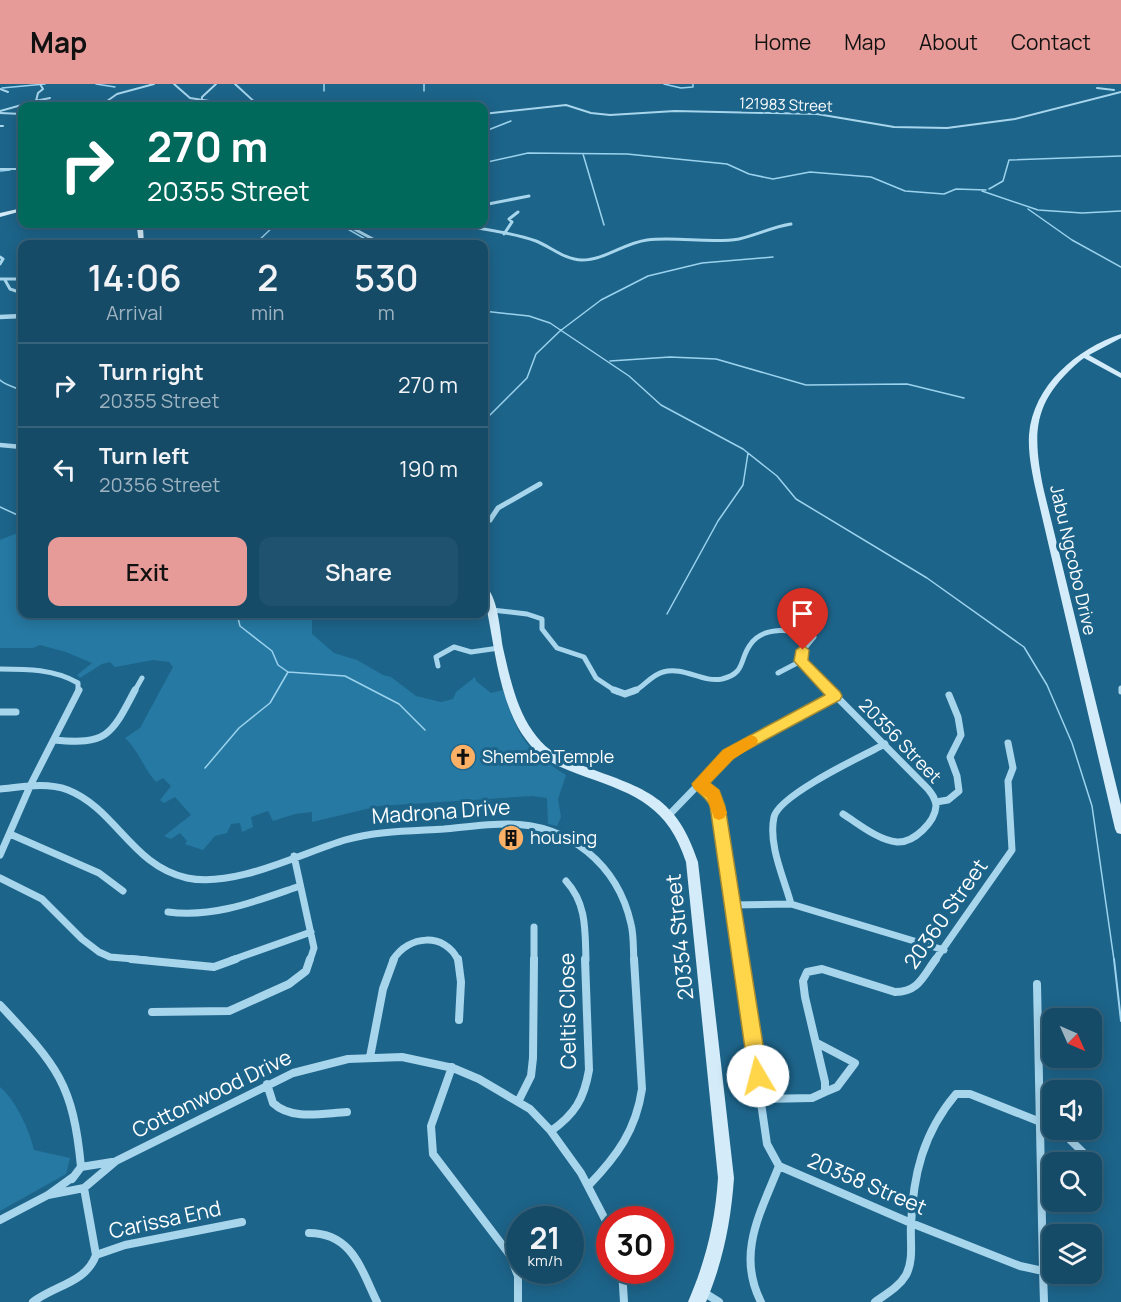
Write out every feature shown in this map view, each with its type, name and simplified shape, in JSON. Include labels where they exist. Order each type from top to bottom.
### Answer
[{"type":"main road","points":[[0,215],[18,211]]},
{"type":"main road","name":"Jabu Ngcobo Drive","points":[[1121,336],[1103,353],[1083,355],[1064,370],[1042,401],[1033,428],[1033,458],[1121,829]]},
{"type":"main road","points":[[1103,353],[1118,374]]},
{"type":"main road","points":[[1083,355],[1118,374]]},
{"type":"main road","name":"20354 Street","points":[[488,600],[517,709],[529,734],[542,750],[562,762],[645,795],[669,815],[687,844],[692,862],[726,1178],[724,1208],[714,1257],[700,1297]]},
{"type":"street","points":[[35,101],[38,93],[43,89],[40,84]]},
{"type":"street","points":[[106,102],[119,93],[154,84]]},
{"type":"street","points":[[174,84],[188,98],[210,102]]},
{"type":"street","points":[[202,101],[202,97],[216,84]]},
{"type":"street","points":[[235,84],[255,102]]},
{"type":"street","points":[[1097,88],[1121,91]]},
{"type":"street","points":[[0,89],[8,92]]},
{"type":"street","name":"121983 Street","points":[[488,113],[566,105],[591,113],[610,115],[675,111],[817,114],[894,127],[947,128],[1015,119],[1121,91]]},
{"type":"street","points":[[32,102],[50,98]]},
{"type":"street","points":[[0,112],[18,106]]},
{"type":"street","points":[[0,112],[18,114]]},
{"type":"street","points":[[0,170],[18,168]]},
{"type":"street","points":[[488,205],[529,196]]},
{"type":"street","points":[[504,234],[512,222],[509,219],[518,212]]},
{"type":"street","points":[[475,228],[538,242],[556,252],[581,260],[606,255],[647,240],[737,239],[762,233],[771,227],[792,224]]},
{"type":"street","points":[[352,228],[375,240]]},
{"type":"street","points":[[0,257],[3,260],[0,264]]},
{"type":"street","points":[[0,279],[18,280]]},
{"type":"street","points":[[7,281],[10,289],[18,292]]},
{"type":"street","points":[[0,317],[18,316]]},
{"type":"street","points":[[0,445],[18,447]]},
{"type":"street","points":[[488,521],[498,508],[540,484]]},
{"type":"street","points":[[492,610],[527,614],[542,620],[542,629],[546,631],[557,648],[575,652],[586,658],[596,678],[617,692],[638,691],[657,674],[667,671],[676,670],[702,680],[733,675],[744,664],[750,644],[768,632],[791,630],[815,638],[803,650],[801,661],[778,673]]},
{"type":"street","points":[[438,666],[436,657],[457,646],[471,652],[499,648]]},
{"type":"street","name":"20356 Street","points":[[801,661],[885,744],[928,789],[936,802],[936,809],[930,820],[914,838],[904,842],[891,840],[843,814]]},
{"type":"street","points":[[0,669],[36,670],[67,677],[78,683],[78,694],[31,784],[0,855]]},
{"type":"street","points":[[54,740],[90,742],[102,737],[111,729],[142,678]]},
{"type":"street","points":[[936,802],[948,800],[959,791],[957,776],[950,757],[961,738],[961,733],[954,704],[949,695]]},
{"type":"street","points":[[669,815],[728,754],[835,696]]},
{"type":"street","points":[[0,712],[16,712]]},
{"type":"street","name":"20360 Street","points":[[825,1092],[817,1043],[805,997],[803,981],[807,972],[822,969],[895,992],[905,992],[919,984],[1012,850],[1008,781],[1013,768],[1008,743]]},
{"type":"street","points":[[791,904],[772,830],[775,811],[781,803],[794,794],[885,744]]},
{"type":"street","name":"Madrona Drive","points":[[0,789],[31,784],[73,791],[87,799],[147,860],[168,872],[204,880],[226,878],[364,835],[532,825],[556,832],[586,849],[598,859],[620,887],[628,908],[632,926],[642,1089],[640,1110],[624,1146],[589,1185]]},
{"type":"street","name":"20358 Street","points":[[699,784],[713,795],[718,806],[767,1144],[779,1166],[911,1223],[1020,1266],[1042,1271]]},
{"type":"street","points":[[10,834],[99,873],[123,891]]},
{"type":"street","points":[[152,1012],[229,1011],[289,984],[306,970],[311,962],[314,948],[294,856]]},
{"type":"street","points":[[0,879],[41,898],[87,945],[98,954],[110,957],[214,967],[311,932]]},
{"type":"street","name":"Celtis Close","points":[[551,1131],[578,1109],[586,1091],[589,1070],[584,913],[575,891],[566,881]]},
{"type":"street","points":[[168,912],[190,915],[220,913],[300,886]]},
{"type":"street","points":[[733,904],[791,904],[944,950]]},
{"type":"street","points":[[518,1102],[528,1086],[533,1058],[534,927]]},
{"type":"street","points":[[370,1057],[377,1016],[392,964],[397,954],[413,941],[425,939],[443,942],[456,953],[460,969],[459,1020]]},
{"type":"street","points":[[1037,984],[1042,1224]]},
{"type":"street","points":[[0,1005],[60,1075],[72,1104],[85,1167],[93,1172],[83,1186],[96,1255],[93,1265],[82,1277],[49,1289],[33,1302]]},
{"type":"street","points":[[762,1099],[818,1098],[837,1087],[855,1063],[817,1043]]},
{"type":"street","name":"Cottonwood Drive","points":[[48,1195],[83,1186],[116,1161],[267,1084],[323,1063],[370,1057],[410,1057],[452,1067],[480,1077],[537,1114],[589,1185],[599,1206]]},
{"type":"street","points":[[452,1067],[431,1126],[430,1140],[433,1154],[510,1255],[518,1276],[518,1302]]},
{"type":"street","points":[[267,1084],[273,1103],[286,1113],[347,1112]]},
{"type":"street","points":[[875,1302],[905,1278],[911,1255],[911,1223],[920,1151],[938,1112],[956,1094],[969,1094],[1040,1121]]},
{"type":"street","points":[[1070,1140],[1083,1152]]},
{"type":"street","name":"Cottonwood Drive","points":[[0,1220],[48,1195],[85,1167],[116,1161]]},
{"type":"street","points":[[761,1302],[752,1282],[748,1253],[779,1166]]},
{"type":"street","points":[[73,1177],[72,1183],[83,1186]]},
{"type":"street","name":"Carissa End","points":[[96,1255],[125,1245],[242,1222]]},
{"type":"street","points":[[309,1233],[329,1234],[345,1244],[377,1302]]},
{"type":"street","points":[[623,1284],[624,1302]]},
{"type":"street","points":[[1043,1284],[1044,1302]]},
{"type":"street","points":[[700,1297],[719,1302]]},
{"type":"shaded area","points":[[18,533],[18,618],[310,618],[312,634],[334,653],[357,660],[391,677],[416,696],[441,702],[453,699],[456,692],[475,677],[476,681],[491,693],[503,690],[513,719],[524,740],[541,757],[566,775],[558,799],[561,817],[557,826],[548,824],[547,798],[532,796],[379,806],[312,822],[312,812],[295,814],[273,821],[268,811],[251,817],[253,827],[242,832],[240,823],[231,824],[227,833],[215,836],[203,850],[185,844],[187,841],[180,833],[171,839],[164,836],[191,815],[175,797],[164,803],[160,800],[171,786],[163,778],[156,782],[125,738],[140,728],[173,667],[169,662],[153,660],[115,667],[110,662],[102,664],[80,678],[77,675],[92,663],[66,652],[40,645],[33,648],[0,648],[0,540]]},
{"type":"shaded area","points":[[0,1087],[21,1116],[34,1150],[70,1158],[66,1174],[0,1211]]},
{"type":"waterway","points":[[2,88],[45,84]]},
{"type":"waterway","points":[[96,84],[115,87]]},
{"type":"waterway","points":[[324,84],[324,91]]},
{"type":"waterway","points":[[424,84],[424,91]]},
{"type":"waterway","points":[[664,84],[681,88],[693,87],[693,84]]},
{"type":"waterway","points":[[488,130],[511,121]]},
{"type":"waterway","points":[[488,162],[528,153],[627,154],[727,164],[749,174],[773,179],[810,172],[871,177],[905,191],[944,194],[956,189],[986,190]]},
{"type":"waterway","points":[[583,154],[604,225]]},
{"type":"waterway","points":[[989,189],[1003,181],[1009,160],[1121,156]]},
{"type":"waterway","points":[[0,171],[10,170]]},
{"type":"waterway","points":[[982,191],[1038,210],[1082,213],[1121,211]]},
{"type":"waterway","points":[[1028,209],[1072,240],[1121,267]]},
{"type":"waterway","points":[[259,240],[272,228]]},
{"type":"waterway","points":[[346,228],[367,240]]},
{"type":"waterway","points":[[561,330],[601,300],[648,276],[702,263],[773,257]]},
{"type":"waterway","points":[[488,312],[529,316],[550,323],[561,330]]},
{"type":"waterway","points":[[488,417],[527,378],[536,354],[561,330]]},
{"type":"waterway","points":[[561,330],[629,376],[661,405],[743,449],[777,476],[796,499],[927,578],[1024,647],[1047,685],[1072,743],[1092,806],[1114,960]]},
{"type":"waterway","points":[[610,361],[670,357],[716,359],[806,385],[907,384],[964,398]]},
{"type":"waterway","points":[[0,380],[18,389]]},
{"type":"waterway","points":[[667,614],[718,521],[743,485],[748,453]]},
{"type":"waterway","points":[[0,507],[18,515]]},
{"type":"waterway","points":[[238,618],[240,626],[272,651],[278,665],[288,672]]},
{"type":"waterway","points":[[205,768],[239,728],[270,703],[288,672]]},
{"type":"waterway","points":[[288,672],[345,676],[399,704],[425,730]]},
{"type":"waterway","points":[[1114,959],[1121,1021]]},
{"type":"slow traffic","points":[[719,813],[716,799],[699,784],[728,754],[751,741]]},
{"type":"place","name":"Shembe Temple","points":[[463,757]]},
{"type":"place","name":"housing","points":[[511,838]]},
{"type":"route","points":[[758,1076],[718,806],[713,795],[699,784],[728,754],[835,696],[801,661],[803,650]]}]
